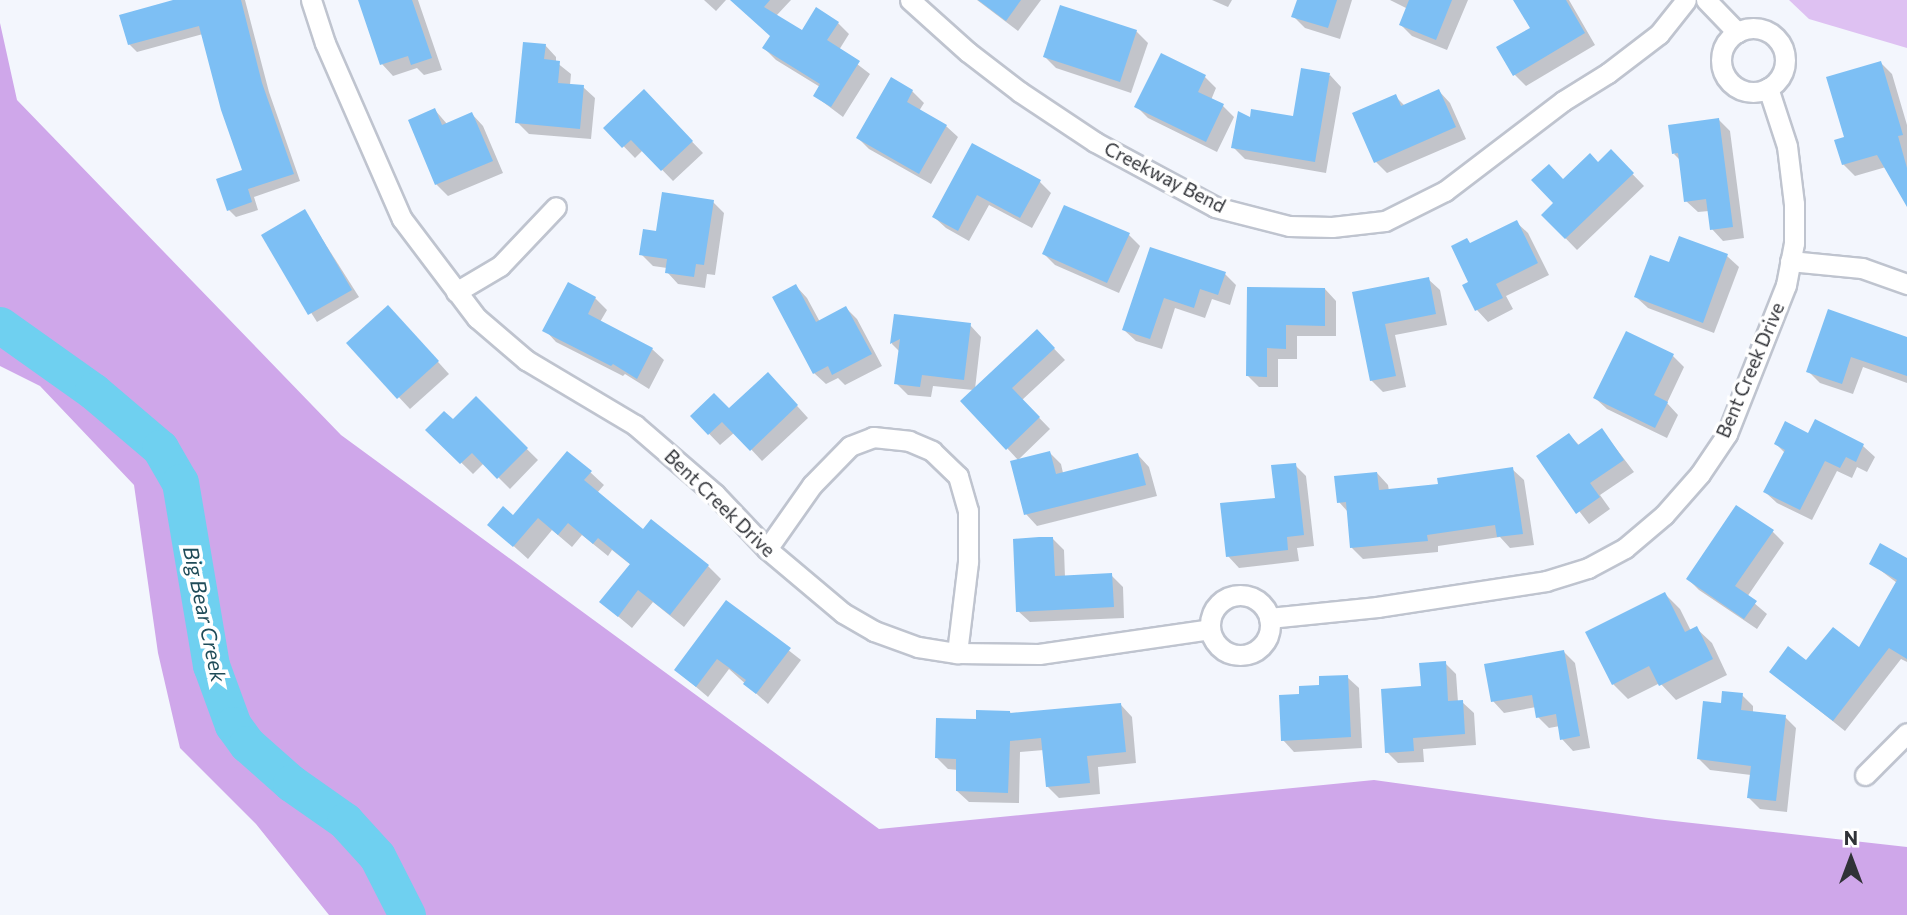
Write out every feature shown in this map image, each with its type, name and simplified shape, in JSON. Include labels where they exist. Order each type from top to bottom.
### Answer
[{"type":"street","name":"Bent Creek Drive","points":[[311,0],[325,43],[402,219],[477,318],[526,360],[635,425],[715,494],[767,549],[843,613],[874,631],[918,647],[957,653],[1039,654],[1210,629]]},
{"type":"street","name":"Creekway Bend","points":[[910,0],[968,52],[1020,92],[1095,142],[1215,207],[1289,226],[1332,227],[1385,221],[1445,191],[1563,101],[1608,73],[1659,34],[1686,0]]},
{"type":"street","points":[[1706,0],[1737,32]]},
{"type":"street","points":[[1759,29],[1778,40],[1785,61],[1777,82],[1768,88],[1748,92],[1737,88],[1723,72],[1723,49],[1737,32],[1759,29]]},
{"type":"street","name":"Bent Creek Drive","points":[[1269,618],[1377,607],[1546,581],[1588,568],[1625,548],[1664,515],[1700,474],[1727,434],[1786,285],[1794,204],[1787,146],[1768,88]]},
{"type":"street","points":[[456,292],[500,266],[556,207]]},
{"type":"street","points":[[1790,261],[1863,268],[1907,284]]},
{"type":"street","points":[[767,549],[812,485],[850,446],[873,437],[909,441],[932,450],[958,476],[968,512],[968,562],[957,653]]},
{"type":"street","points":[[1233,596],[1248,596],[1258,601],[1269,618],[1268,636],[1262,645],[1244,655],[1228,653],[1219,648],[1210,629],[1216,607],[1233,596]]},
{"type":"street","points":[[1865,775],[1907,733]]},
{"type":"shaded area","points":[[1789,0],[1907,0],[1907,48],[1809,19]]},
{"type":"shaded area","points":[[0,23],[17,100],[341,435],[879,829],[1374,780],[1656,819],[1907,847],[1907,915],[329,915],[256,824],[180,748],[158,653],[134,485],[40,386],[0,366]]},
{"type":"building","points":[[173,0],[241,0],[262,83],[294,174],[248,189],[252,202],[227,211],[216,179],[242,170],[221,110],[199,26],[128,45],[119,15]]},
{"type":"building","points":[[358,0],[412,0],[432,58],[411,65],[408,56],[380,65]]},
{"type":"building","points":[[730,0],[770,0],[764,7],[802,30],[816,7],[839,22],[827,40],[860,61],[831,107],[813,96],[820,84],[762,48],[770,36]]},
{"type":"building","points":[[978,0],[1021,0],[1006,21]]},
{"type":"building","points":[[1297,0],[1337,0],[1328,28],[1291,17]]},
{"type":"building","points":[[1409,0],[1452,0],[1436,40],[1399,25]]},
{"type":"building","points":[[1513,0],[1566,0],[1585,33],[1513,76],[1496,47],[1530,28]]},
{"type":"building","points":[[1060,5],[1137,30],[1120,82],[1043,57]]},
{"type":"building","points":[[523,42],[546,44],[544,59],[560,61],[558,83],[584,85],[580,129],[515,123]]},
{"type":"building","points":[[1161,53],[1206,75],[1198,92],[1224,104],[1206,142],[1134,107]]},
{"type":"building","points":[[1881,61],[1903,135],[1898,136],[1907,168],[1907,207],[1877,155],[1842,165],[1834,140],[1844,137],[1826,77]]},
{"type":"building","points":[[1301,68],[1330,73],[1315,162],[1231,148],[1238,111],[1250,117],[1251,109],[1293,116]]},
{"type":"building","points":[[891,77],[913,90],[907,102],[947,125],[919,174],[856,138]]},
{"type":"building","points":[[644,89],[693,141],[661,171],[631,140],[622,148],[603,128]]},
{"type":"building","points":[[1439,89],[1456,127],[1374,163],[1352,113],[1396,94],[1401,106]]},
{"type":"building","points":[[435,108],[442,125],[472,112],[493,161],[435,185],[408,120]]},
{"type":"building","points":[[1719,118],[1733,227],[1710,230],[1706,199],[1684,202],[1678,153],[1672,154],[1668,125]]},
{"type":"building","points":[[972,143],[1041,180],[1020,218],[977,195],[958,231],[932,217]]},
{"type":"building","points":[[1611,149],[1634,173],[1565,239],[1541,215],[1553,203],[1531,180],[1549,164],[1563,179],[1590,153],[1598,162]]},
{"type":"building","points":[[662,192],[714,200],[704,265],[696,264],[694,277],[665,273],[667,259],[639,255],[643,229],[656,231]]},
{"type":"building","points":[[1064,205],[1130,233],[1107,283],[1042,254]]},
{"type":"building","points":[[305,209],[352,290],[308,315],[261,235]]},
{"type":"building","points":[[1517,220],[1538,263],[1496,284],[1503,298],[1475,311],[1462,285],[1468,282],[1451,246],[1467,238],[1470,243]]},
{"type":"building","points":[[1679,236],[1728,254],[1703,323],[1634,297],[1650,255],[1669,262]]},
{"type":"building","points":[[1150,247],[1226,272],[1218,295],[1200,289],[1194,308],[1164,298],[1150,339],[1122,330]]},
{"type":"building","points":[[1429,277],[1436,314],[1385,324],[1396,376],[1370,381],[1352,292]]},
{"type":"building","points":[[568,282],[596,297],[588,314],[653,348],[637,379],[613,364],[611,366],[542,331]]},
{"type":"building","points":[[796,284],[816,322],[846,306],[872,354],[832,375],[828,366],[813,374],[772,297]]},
{"type":"building","points":[[1247,287],[1325,288],[1325,326],[1286,325],[1286,349],[1267,348],[1267,377],[1246,376]]},
{"type":"building","points":[[388,305],[439,361],[397,399],[346,343]]},
{"type":"building","points":[[1828,309],[1907,337],[1907,376],[1851,357],[1842,384],[1806,372]]},
{"type":"building","points":[[894,314],[971,323],[964,380],[922,375],[920,387],[894,384],[900,339],[890,344]]},
{"type":"building","points":[[1037,329],[1055,348],[1012,388],[1040,417],[1006,450],[960,401]]},
{"type":"building","points":[[1626,331],[1674,354],[1654,395],[1668,402],[1655,428],[1593,398]]},
{"type":"building","points":[[768,372],[798,405],[750,451],[722,422],[708,435],[690,416],[714,393],[729,408]]},
{"type":"building","points":[[476,396],[528,448],[497,479],[472,453],[460,464],[425,430],[444,411],[453,419]]},
{"type":"building","points":[[1815,419],[1864,444],[1856,462],[1846,457],[1840,468],[1825,461],[1800,510],[1763,492],[1785,450],[1774,444],[1785,421],[1808,433]]},
{"type":"building","points":[[1602,428],[1624,460],[1590,483],[1600,497],[1576,514],[1536,456],[1569,433],[1578,445]]},
{"type":"building","points":[[567,451],[592,471],[584,480],[643,529],[651,519],[709,565],[670,615],[638,590],[618,617],[599,602],[630,564],[598,538],[593,544],[568,523],[558,535],[538,518],[513,547],[487,525],[503,506],[513,515]]},
{"type":"building","points":[[1050,451],[1056,474],[1138,453],[1146,485],[1024,515],[1010,461]]},
{"type":"building","points":[[1296,463],[1304,535],[1287,537],[1288,550],[1226,557],[1220,503],[1275,498],[1271,465]]},
{"type":"building","points":[[1513,467],[1523,534],[1497,537],[1495,525],[1427,535],[1428,541],[1350,548],[1346,502],[1337,503],[1334,476],[1377,472],[1379,490],[1438,484],[1437,478]]},
{"type":"building","points":[[1736,505],[1774,530],[1735,586],[1757,601],[1744,619],[1686,579]]},
{"type":"building","points":[[1053,537],[1055,576],[1112,573],[1114,607],[1016,612],[1013,539]]},
{"type":"building","points":[[1880,543],[1907,558],[1907,659],[1889,648],[1833,721],[1769,672],[1788,646],[1806,660],[1833,627],[1859,647],[1897,580],[1869,564]]},
{"type":"building","points":[[1665,592],[1685,632],[1697,626],[1713,659],[1659,686],[1649,666],[1612,685],[1585,632]]},
{"type":"building","points":[[726,600],[791,648],[756,694],[743,684],[746,680],[717,659],[696,687],[674,670]]},
{"type":"building","points":[[1564,650],[1580,736],[1560,740],[1556,714],[1536,718],[1532,695],[1491,702],[1484,664]]},
{"type":"building","points":[[1446,661],[1448,701],[1463,700],[1465,734],[1413,738],[1414,751],[1385,753],[1381,689],[1421,686],[1419,663]]},
{"type":"building","points":[[1348,675],[1351,737],[1281,741],[1279,695],[1299,694],[1299,686],[1319,685],[1319,676]]},
{"type":"building","points":[[1722,691],[1743,693],[1741,710],[1786,715],[1776,801],[1747,798],[1751,766],[1697,759],[1703,701],[1721,703]]},
{"type":"building","points":[[1121,703],[1126,752],[1087,756],[1090,783],[1046,787],[1041,738],[1010,741],[1008,793],[956,791],[956,759],[935,758],[936,718],[976,719],[976,710],[1010,713]]},
{"type":"waterway","name":"Big Bear Creek","points":[[0,325],[93,391],[160,448],[180,482],[211,665],[233,725],[247,744],[291,783],[345,821],[377,856],[407,915]]}]
